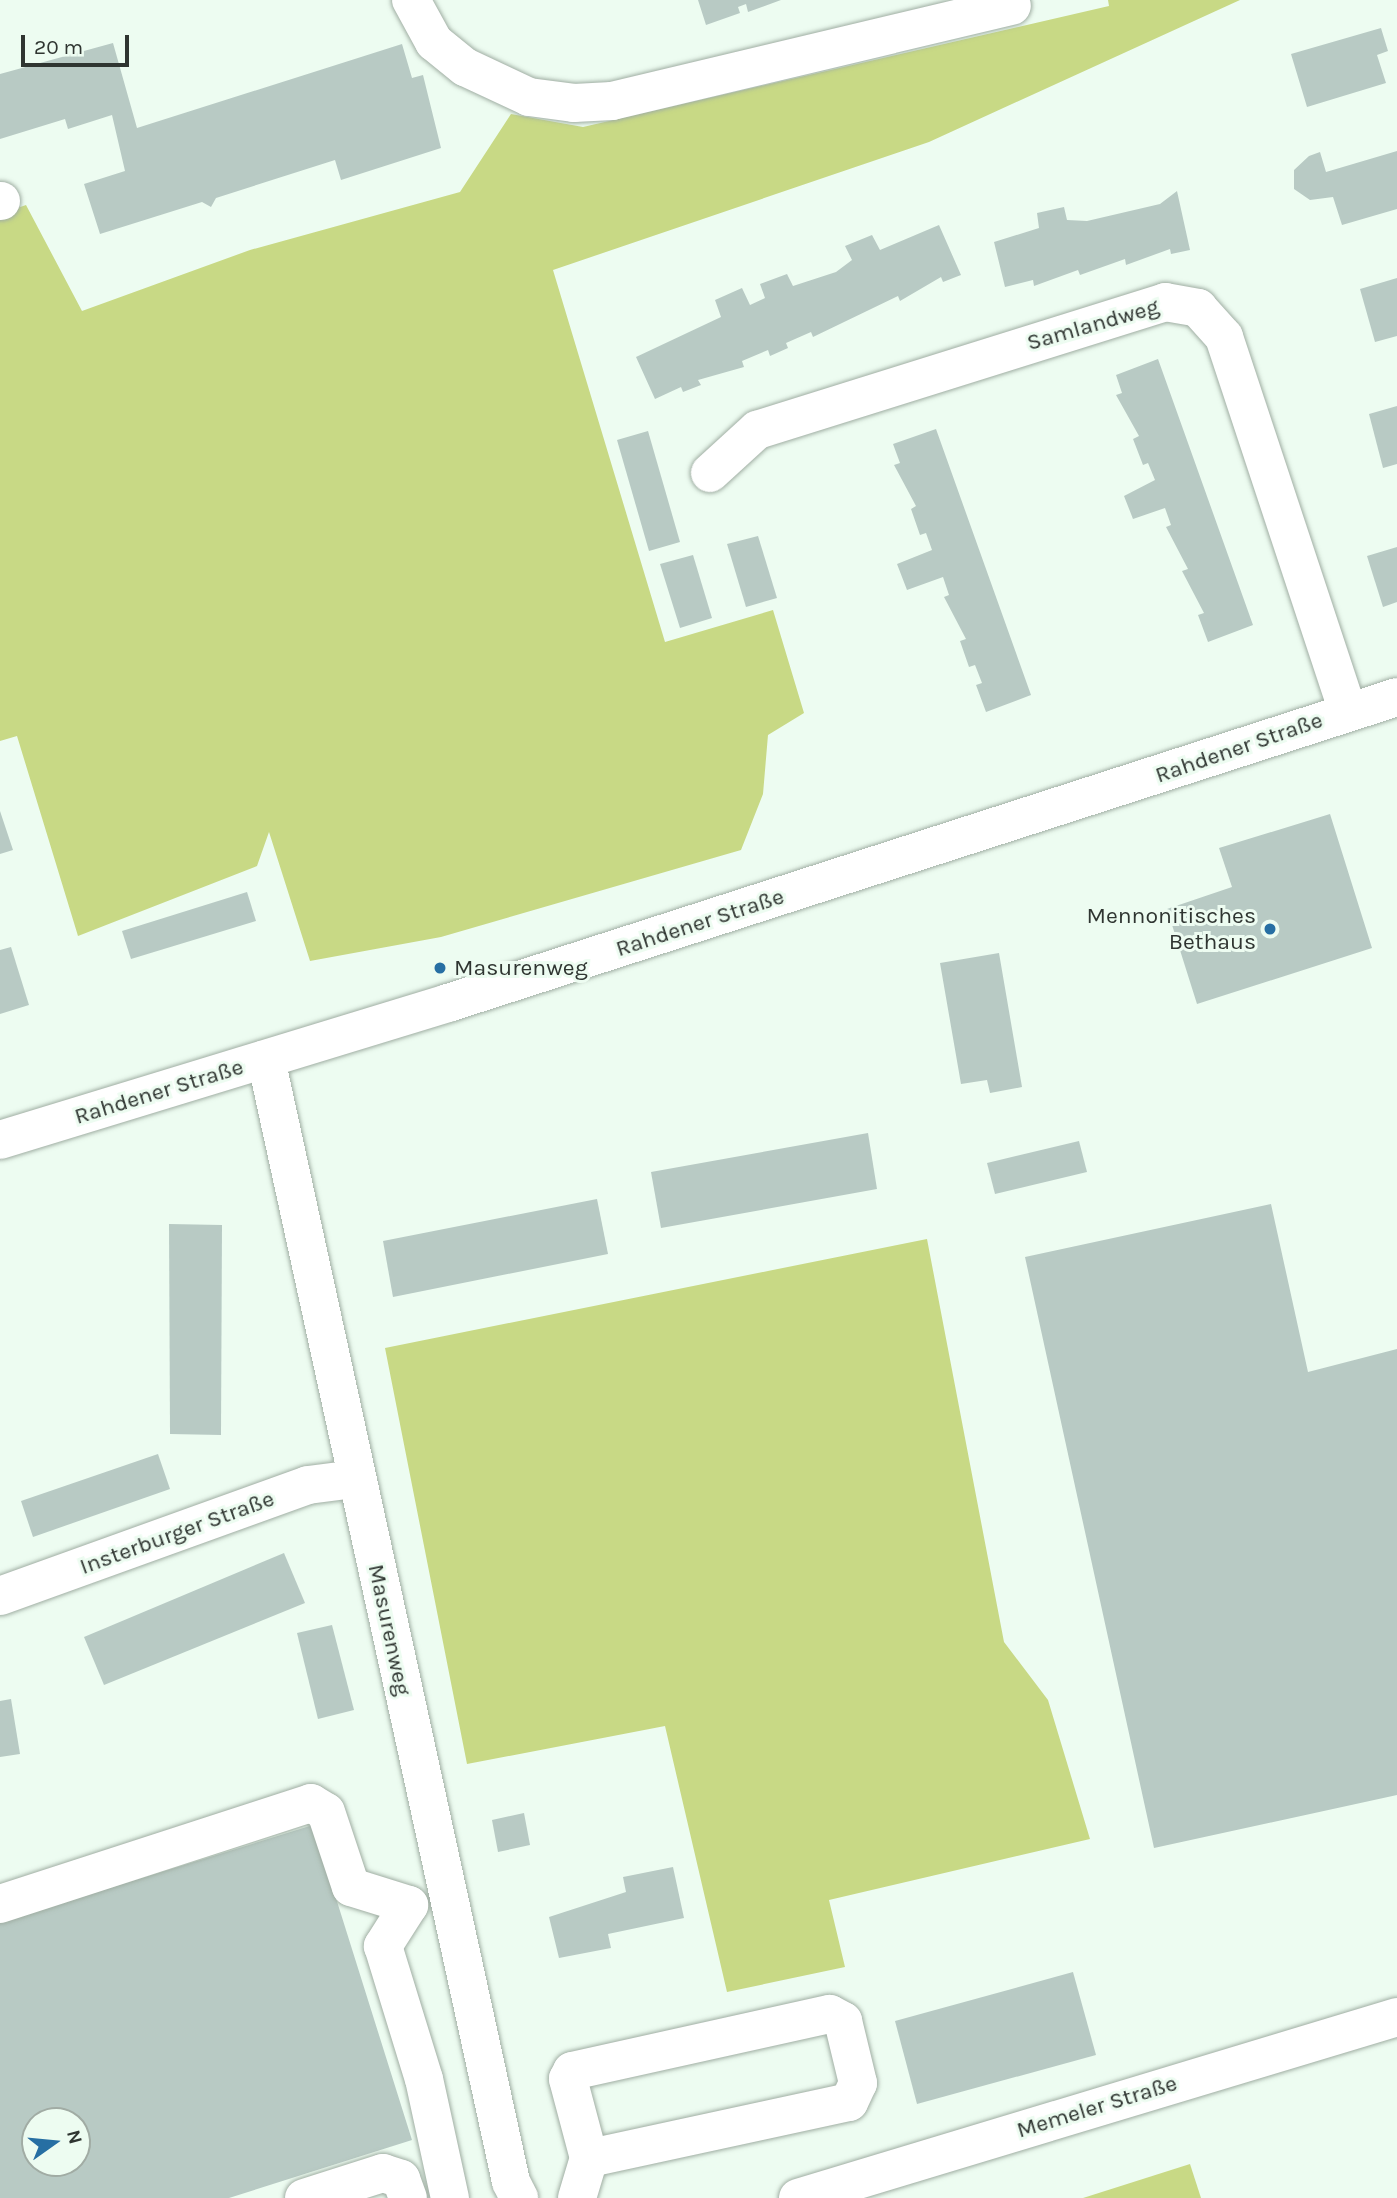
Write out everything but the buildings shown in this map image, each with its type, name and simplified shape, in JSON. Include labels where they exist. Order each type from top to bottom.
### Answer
[{"type":"street","points":[[411,0],[434,42],[465,67],[529,97],[574,103],[612,101],[1012,6]]},
{"type":"street","name":"Samlandweg","points":[[709,473],[757,430],[1165,302],[1198,308],[1224,337],[1348,711]]},
{"type":"street","name":"Rahdener Straße","points":[[0,1140],[1033,817],[1397,697]]},
{"type":"street","name":"Masurenweg","points":[[266,1059],[448,1898],[519,2198]]},
{"type":"street","name":"Insterburger Straße","points":[[0,1596],[308,1485],[355,1479]]},
{"type":"street","points":[[0,1904],[310,1803],[326,1812],[351,1887],[409,1905],[448,1898]]},
{"type":"street","points":[[409,1905],[383,1945],[424,2079],[450,2198]]},
{"type":"street","points":[[577,2198],[589,2158],[568,2079],[572,2071],[830,2014],[843,2021],[858,2083],[849,2102],[589,2158]]},
{"type":"street","name":"Memeler Straße","points":[[798,2198],[1397,2017]]},
{"type":"street","points":[[304,2198],[383,2173],[401,2179],[408,2198]]},
{"type":"green space","points":[[1108,0],[1240,0],[929,142],[553,270],[665,642],[773,610],[804,713],[768,735],[763,794],[741,850],[441,937],[310,961],[269,832],[257,866],[78,936],[17,736],[0,741],[0,214],[26,205],[82,311],[250,250],[460,192],[511,114],[583,127],[1109,6]]},
{"type":"green space","points":[[927,1239],[1004,1642],[1048,1700],[1090,1839],[829,1900],[845,1967],[727,1992],[665,1726],[467,1764],[385,1348]]},
{"type":"green space","points":[[1190,2164],[1201,2198],[1083,2198]]},
{"type":"place","name":"Mennonitisches Bethaus","points":[[1270,929]]},
{"type":"place","name":"Masurenweg","points":[[440,968]]}]
